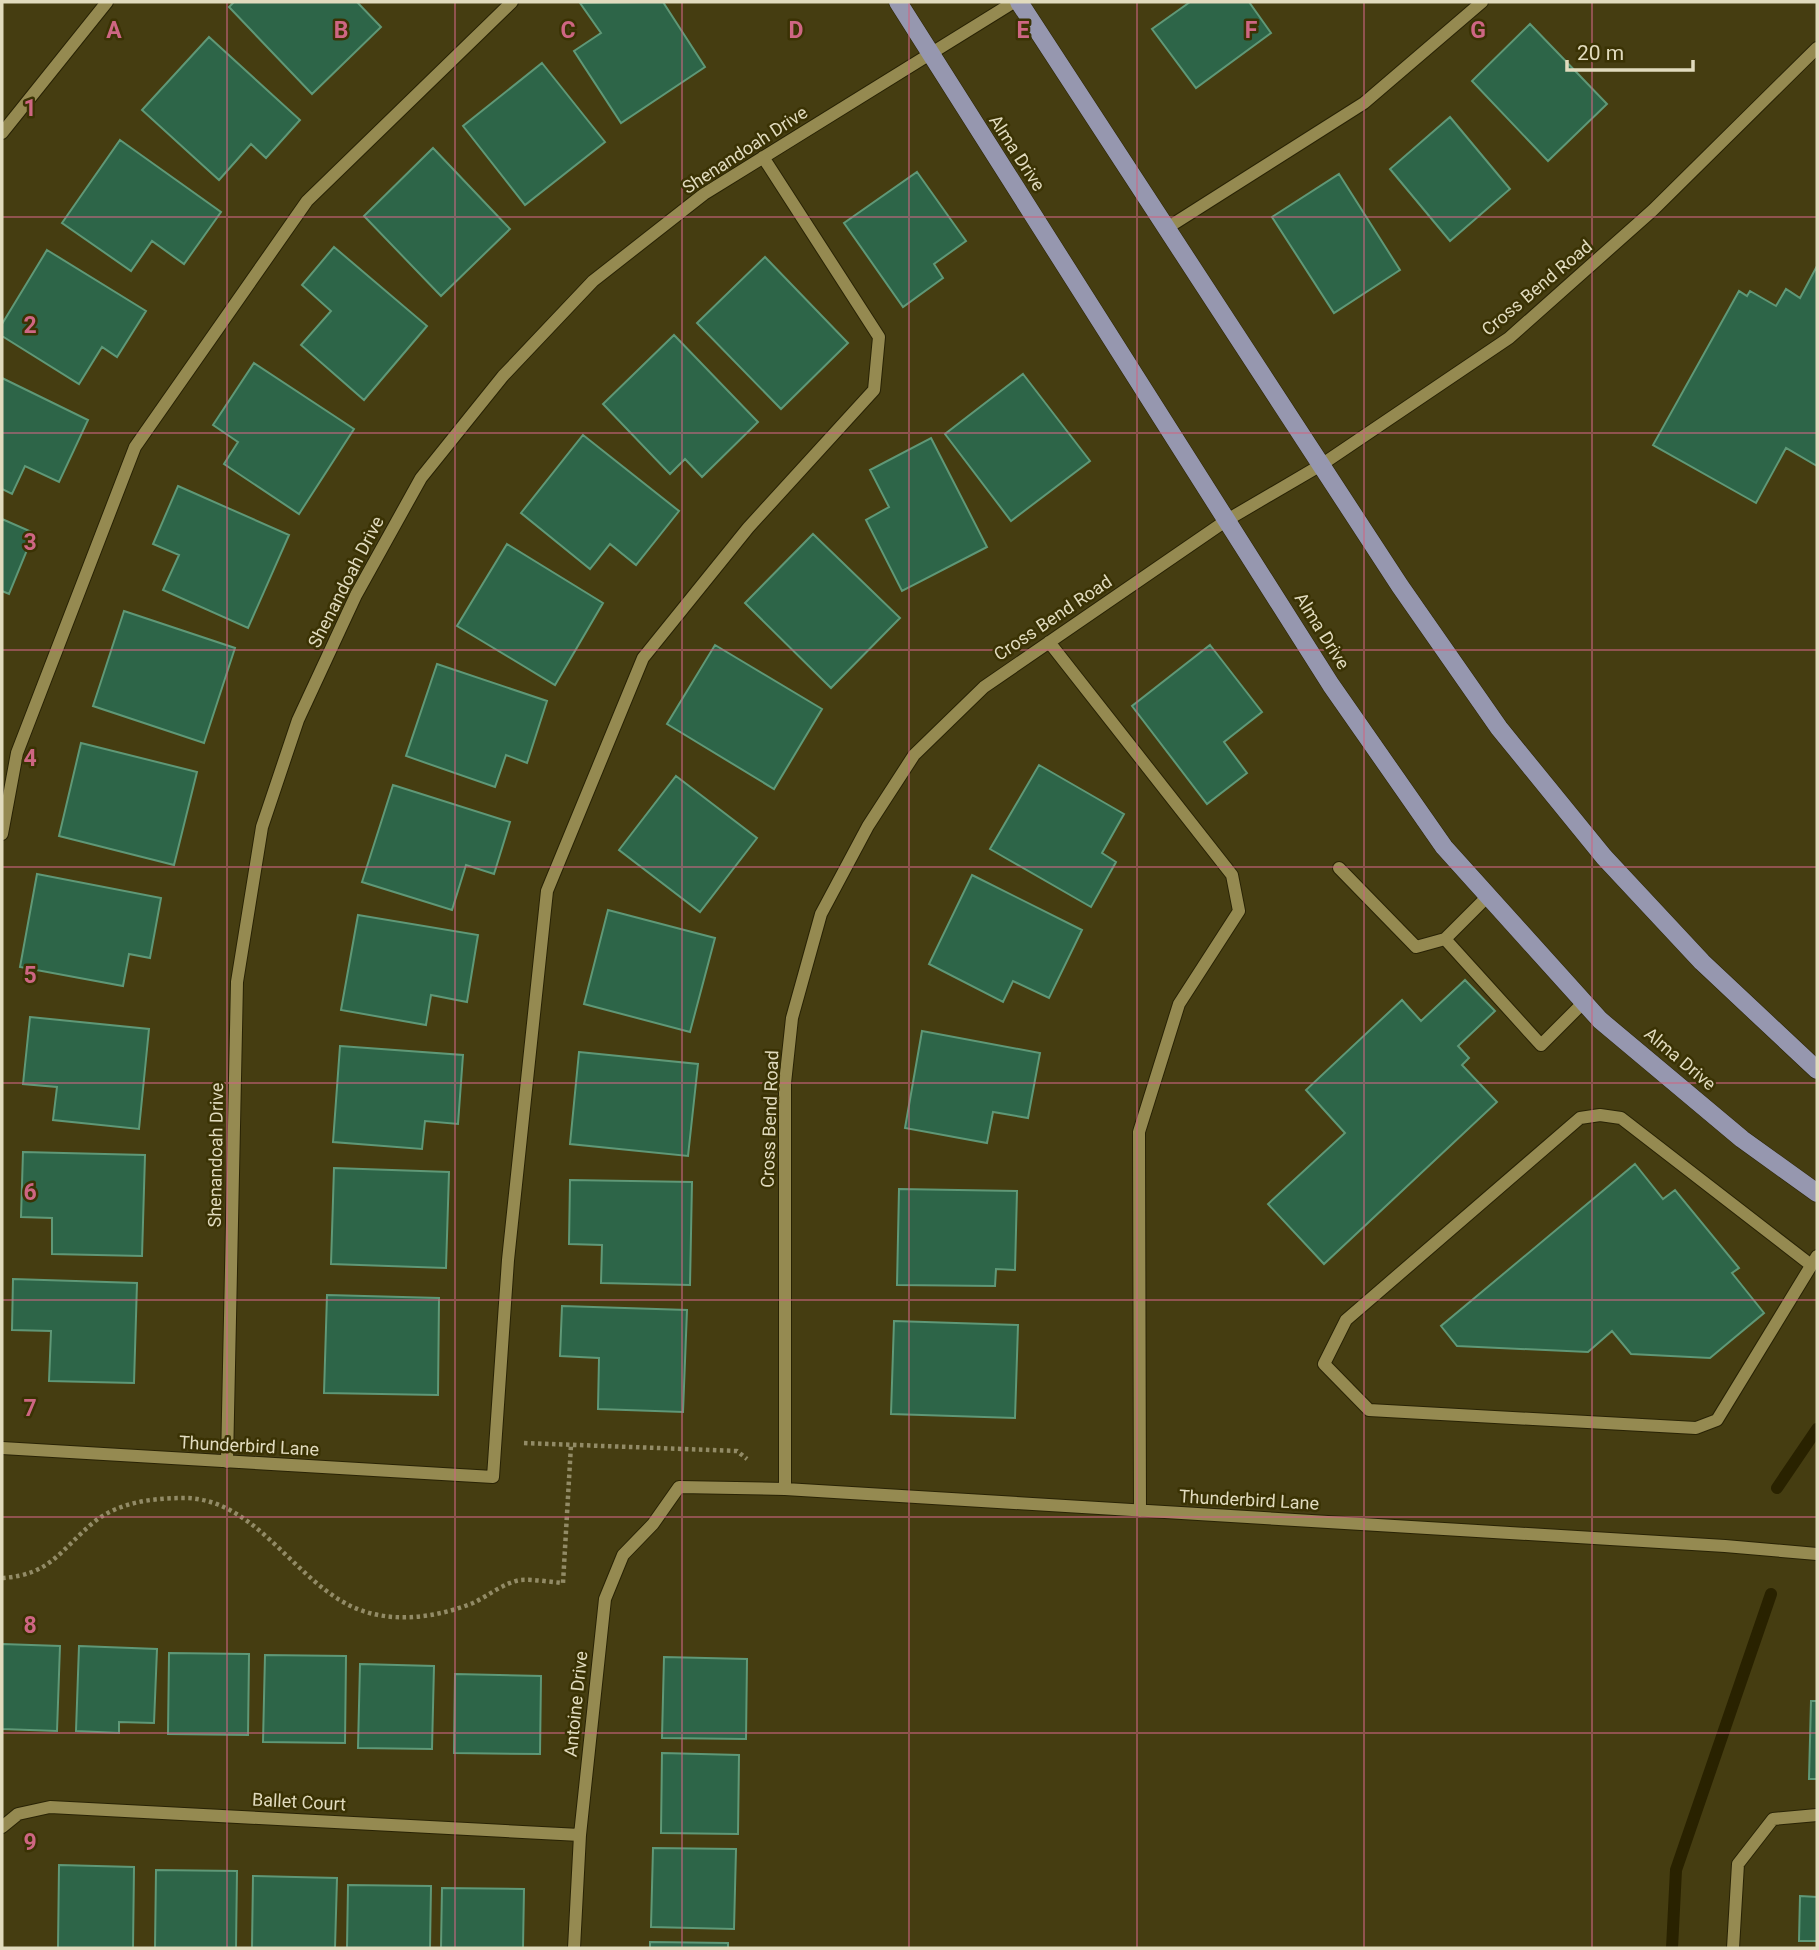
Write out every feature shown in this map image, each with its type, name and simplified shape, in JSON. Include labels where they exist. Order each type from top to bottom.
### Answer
[{"type":"main road","name":"Alma Drive","points":[[898,2],[928,54],[1331,685],[1444,847],[1600,1020],[1742,1139],[1817,1193]]},
{"type":"main road","points":[[1019,2],[1400,586],[1499,728],[1604,857],[1702,961],[1817,1070]]},
{"type":"street","points":[[2,133],[107,2]]},
{"type":"street","points":[[2,834],[17,753],[135,447],[307,201],[512,2]]},
{"type":"street","name":"Shenandoah Drive","points":[[227,1462],[237,982],[262,827],[298,720],[356,596],[421,478],[503,376],[593,281],[705,194],[1014,2]]},
{"type":"street","points":[[1167,228],[1363,103],[1482,2]]},
{"type":"street","name":"Cross Bend Road","points":[[785,1489],[785,1083],[793,1018],[821,915],[868,826],[914,755],[984,687],[1227,520],[1321,464],[1509,338],[1653,211],[1817,48]]},
{"type":"street","points":[[493,1477],[508,1260],[547,891],[643,658],[748,528],[874,390],[879,337],[763,158]]},
{"type":"street","points":[[1049,642],[1232,875],[1239,911],[1179,1004],[1139,1132],[1140,1511]]},
{"type":"street","points":[[1339,868],[1416,947],[1445,939],[1488,896]]},
{"type":"street","points":[[1445,939],[1541,1045],[1584,1002]]},
{"type":"street","points":[[1600,1115],[1621,1118],[1814,1261],[1717,1420],[1696,1428],[1368,1410],[1324,1364],[1346,1320],[1580,1118],[1600,1115]]},
{"type":"street","name":"Thunderbird Lane","points":[[2,1448],[493,1477]]},
{"type":"street","name":"Thunderbird Lane","points":[[679,1487],[785,1489],[1725,1546],[1817,1554]]},
{"type":"street","name":"Antoine Drive","points":[[574,1948],[580,1835],[606,1599],[623,1555],[653,1524],[679,1487]]},
{"type":"street","name":"Ballet Court","points":[[2,1827],[18,1814],[50,1807],[580,1835]]},
{"type":"street","points":[[1734,1948],[1738,1864],[1773,1819],[1817,1815]]},
{"type":"path","points":[[493,1477],[515,1442],[737,1451],[785,1489]]},
{"type":"path","points":[[2,1578],[20,1577],[41,1570],[60,1558],[95,1521],[120,1508],[148,1500],[211,1500],[236,1513],[310,1578],[346,1604],[387,1617],[431,1617],[472,1603],[519,1580],[563,1583],[571,1445]]},
{"type":"building","points":[[234,2],[357,2],[381,27],[312,94],[229,7]]},
{"type":"building","points":[[663,2],[705,67],[621,123],[574,51],[601,33],[580,3]]},
{"type":"building","points":[[1190,2],[1249,2],[1271,33],[1196,88],[1152,29]]},
{"type":"building","points":[[1530,24],[1607,104],[1548,161],[1472,81]]},
{"type":"building","points":[[209,37],[300,120],[266,158],[251,144],[219,180],[142,110]]},
{"type":"building","points":[[542,63],[605,142],[525,205],[463,126]]},
{"type":"building","points":[[1450,117],[1510,189],[1450,241],[1390,169]]},
{"type":"building","points":[[120,140],[221,212],[184,264],[152,241],[131,271],[62,223]]},
{"type":"building","points":[[433,148],[510,229],[441,296],[364,216]]},
{"type":"building","points":[[917,172],[966,241],[934,264],[943,278],[903,307],[844,223]]},
{"type":"building","points":[[1339,174],[1400,270],[1334,313],[1272,217]]},
{"type":"building","points":[[334,247],[427,326],[364,400],[301,345],[331,311],[302,285]]},
{"type":"building","points":[[47,250],[146,311],[117,357],[102,347],[79,384],[2,336],[2,324]]},
{"type":"building","points":[[765,257],[848,343],[781,409],[697,323]]},
{"type":"building","points":[[1817,266],[1817,466],[1786,448],[1756,503],[1653,445],[1739,291],[1747,296],[1750,291],[1776,306],[1786,289],[1800,298]]},
{"type":"building","points":[[674,335],[758,422],[702,477],[685,459],[670,474],[603,404]]},
{"type":"building","points":[[254,363],[354,429],[299,514],[224,464],[238,442],[213,425]]},
{"type":"building","points":[[1023,374],[1090,461],[1011,521],[945,434]]},
{"type":"building","points":[[2,378],[88,420],[59,482],[25,466],[12,494],[2,489]]},
{"type":"building","points":[[583,435],[679,511],[636,565],[610,544],[590,569],[521,513]]},
{"type":"building","points":[[931,438],[987,547],[902,591],[866,520],[889,507],[870,470]]},
{"type":"building","points":[[178,486],[289,535],[248,628],[163,590],[179,555],[153,544]]},
{"type":"building","points":[[2,519],[34,533],[9,594],[2,591]]},
{"type":"building","points":[[813,534],[900,618],[831,688],[745,603]]},
{"type":"building","points":[[507,544],[603,603],[555,685],[457,626]]},
{"type":"building","points":[[124,611],[235,648],[204,743],[93,706]]},
{"type":"building","points":[[715,645],[822,709],[774,789],[667,724]]},
{"type":"building","points":[[1210,645],[1262,712],[1224,742],[1247,773],[1207,804],[1132,706]]},
{"type":"building","points":[[437,664],[547,701],[527,763],[506,755],[495,787],[406,756]]},
{"type":"building","points":[[81,743],[197,772],[174,865],[59,836]]},
{"type":"building","points":[[1039,765],[1124,814],[1102,853],[1116,862],[1091,907],[990,849]]},
{"type":"building","points":[[676,776],[757,838],[700,912],[619,850]]},
{"type":"building","points":[[393,785],[510,822],[494,874],[466,865],[452,910],[362,882]]},
{"type":"building","points":[[37,874],[161,898],[150,958],[129,954],[123,986],[20,967]]},
{"type":"building","points":[[972,875],[1082,930],[1049,998],[1013,981],[1003,1002],[929,964]]},
{"type":"building","points":[[608,910],[715,938],[690,1032],[584,1004]]},
{"type":"building","points":[[358,915],[478,935],[467,1002],[431,995],[426,1025],[341,1010]]},
{"type":"building","points":[[1465,980],[1495,1011],[1458,1046],[1469,1058],[1462,1065],[1497,1102],[1324,1264],[1268,1204],[1345,1133],[1306,1090],[1402,1000],[1421,1021]]},
{"type":"building","points":[[30,1017],[149,1029],[139,1129],[53,1120],[57,1087],[23,1084]]},
{"type":"building","points":[[922,1031],[1040,1053],[1028,1118],[993,1112],[987,1143],[905,1128]]},
{"type":"building","points":[[340,1046],[463,1055],[458,1124],[425,1121],[422,1149],[333,1142]]},
{"type":"building","points":[[579,1052],[698,1064],[688,1156],[570,1144]]},
{"type":"building","points":[[23,1152],[145,1155],[142,1256],[52,1254],[52,1218],[21,1217]]},
{"type":"building","points":[[1635,1164],[1663,1199],[1675,1190],[1739,1268],[1732,1273],[1764,1313],[1710,1358],[1631,1354],[1612,1331],[1588,1352],[1457,1346],[1441,1326]]},
{"type":"building","points":[[334,1168],[449,1172],[446,1268],[331,1264]]},
{"type":"building","points":[[570,1180],[692,1182],[690,1285],[601,1283],[602,1245],[569,1244]]},
{"type":"building","points":[[899,1189],[1017,1191],[1015,1270],[996,1269],[995,1286],[897,1285]]},
{"type":"building","points":[[13,1279],[137,1283],[134,1383],[49,1381],[51,1331],[12,1330]]},
{"type":"building","points":[[327,1295],[439,1298],[438,1395],[324,1393]]},
{"type":"building","points":[[562,1306],[687,1310],[683,1412],[598,1409],[599,1358],[560,1356]]},
{"type":"building","points":[[894,1321],[1018,1325],[1015,1418],[891,1414]]},
{"type":"building","points":[[2,1644],[60,1646],[57,1731],[2,1729]]},
{"type":"building","points":[[79,1646],[157,1649],[154,1723],[119,1722],[119,1733],[76,1731]]},
{"type":"building","points":[[169,1653],[249,1654],[248,1735],[168,1734]]},
{"type":"building","points":[[265,1655],[346,1656],[345,1743],[263,1742]]},
{"type":"building","points":[[664,1657],[747,1659],[746,1739],[662,1738]]},
{"type":"building","points":[[360,1664],[434,1666],[432,1749],[358,1748]]},
{"type":"building","points":[[455,1674],[541,1676],[540,1754],[454,1753]]},
{"type":"building","points":[[1811,1701],[1817,1701],[1817,1779],[1809,1779]]},
{"type":"building","points":[[662,1753],[739,1755],[738,1834],[661,1833]]},
{"type":"building","points":[[653,1848],[736,1849],[734,1929],[651,1927]]},
{"type":"building","points":[[59,1865],[134,1867],[133,1948],[58,1948]]},
{"type":"building","points":[[156,1870],[237,1871],[236,1948],[155,1948]]},
{"type":"building","points":[[253,1876],[337,1878],[335,1948],[252,1948]]},
{"type":"building","points":[[348,1885],[431,1886],[430,1948],[347,1948]]},
{"type":"building","points":[[442,1888],[524,1889],[523,1948],[441,1948]]},
{"type":"building","points":[[1800,1896],[1817,1897],[1817,1941],[1799,1941]]},
{"type":"building","points":[[650,1942],[728,1943],[728,1948],[650,1948]]},
{"type":"waterway","points":[[1777,1488],[1817,1429]]},
{"type":"waterway","points":[[1672,1948],[1676,1870],[1771,1594]]}]
